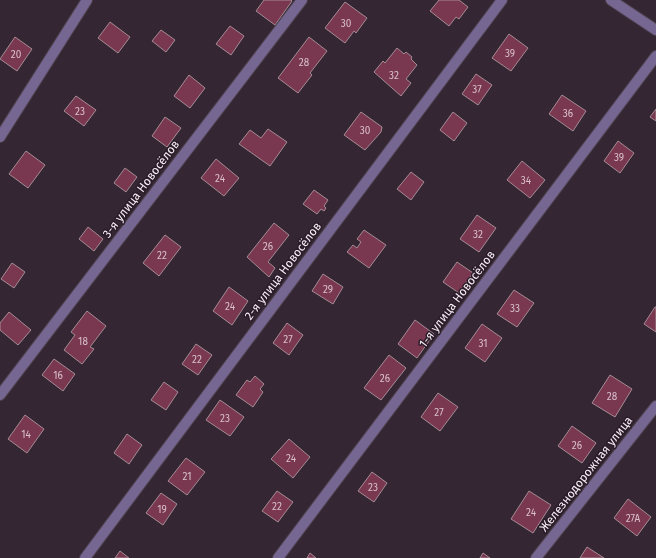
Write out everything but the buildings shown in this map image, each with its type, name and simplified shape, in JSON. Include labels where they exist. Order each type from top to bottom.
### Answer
[{"type":"street","points":[[0,137],[87,0]]},
{"type":"street","name":"3-я улица Новосёлов","points":[[0,394],[302,0]]},
{"type":"street","name":"2-я улица Новосёлов","points":[[85,558],[502,0]]},
{"type":"street","points":[[611,0],[656,30]]},
{"type":"street","name":"1-я улица Новосёлов","points":[[278,558],[656,56]]},
{"type":"street","name":"Железнодорожная улица","points":[[536,558],[656,406]]}]
